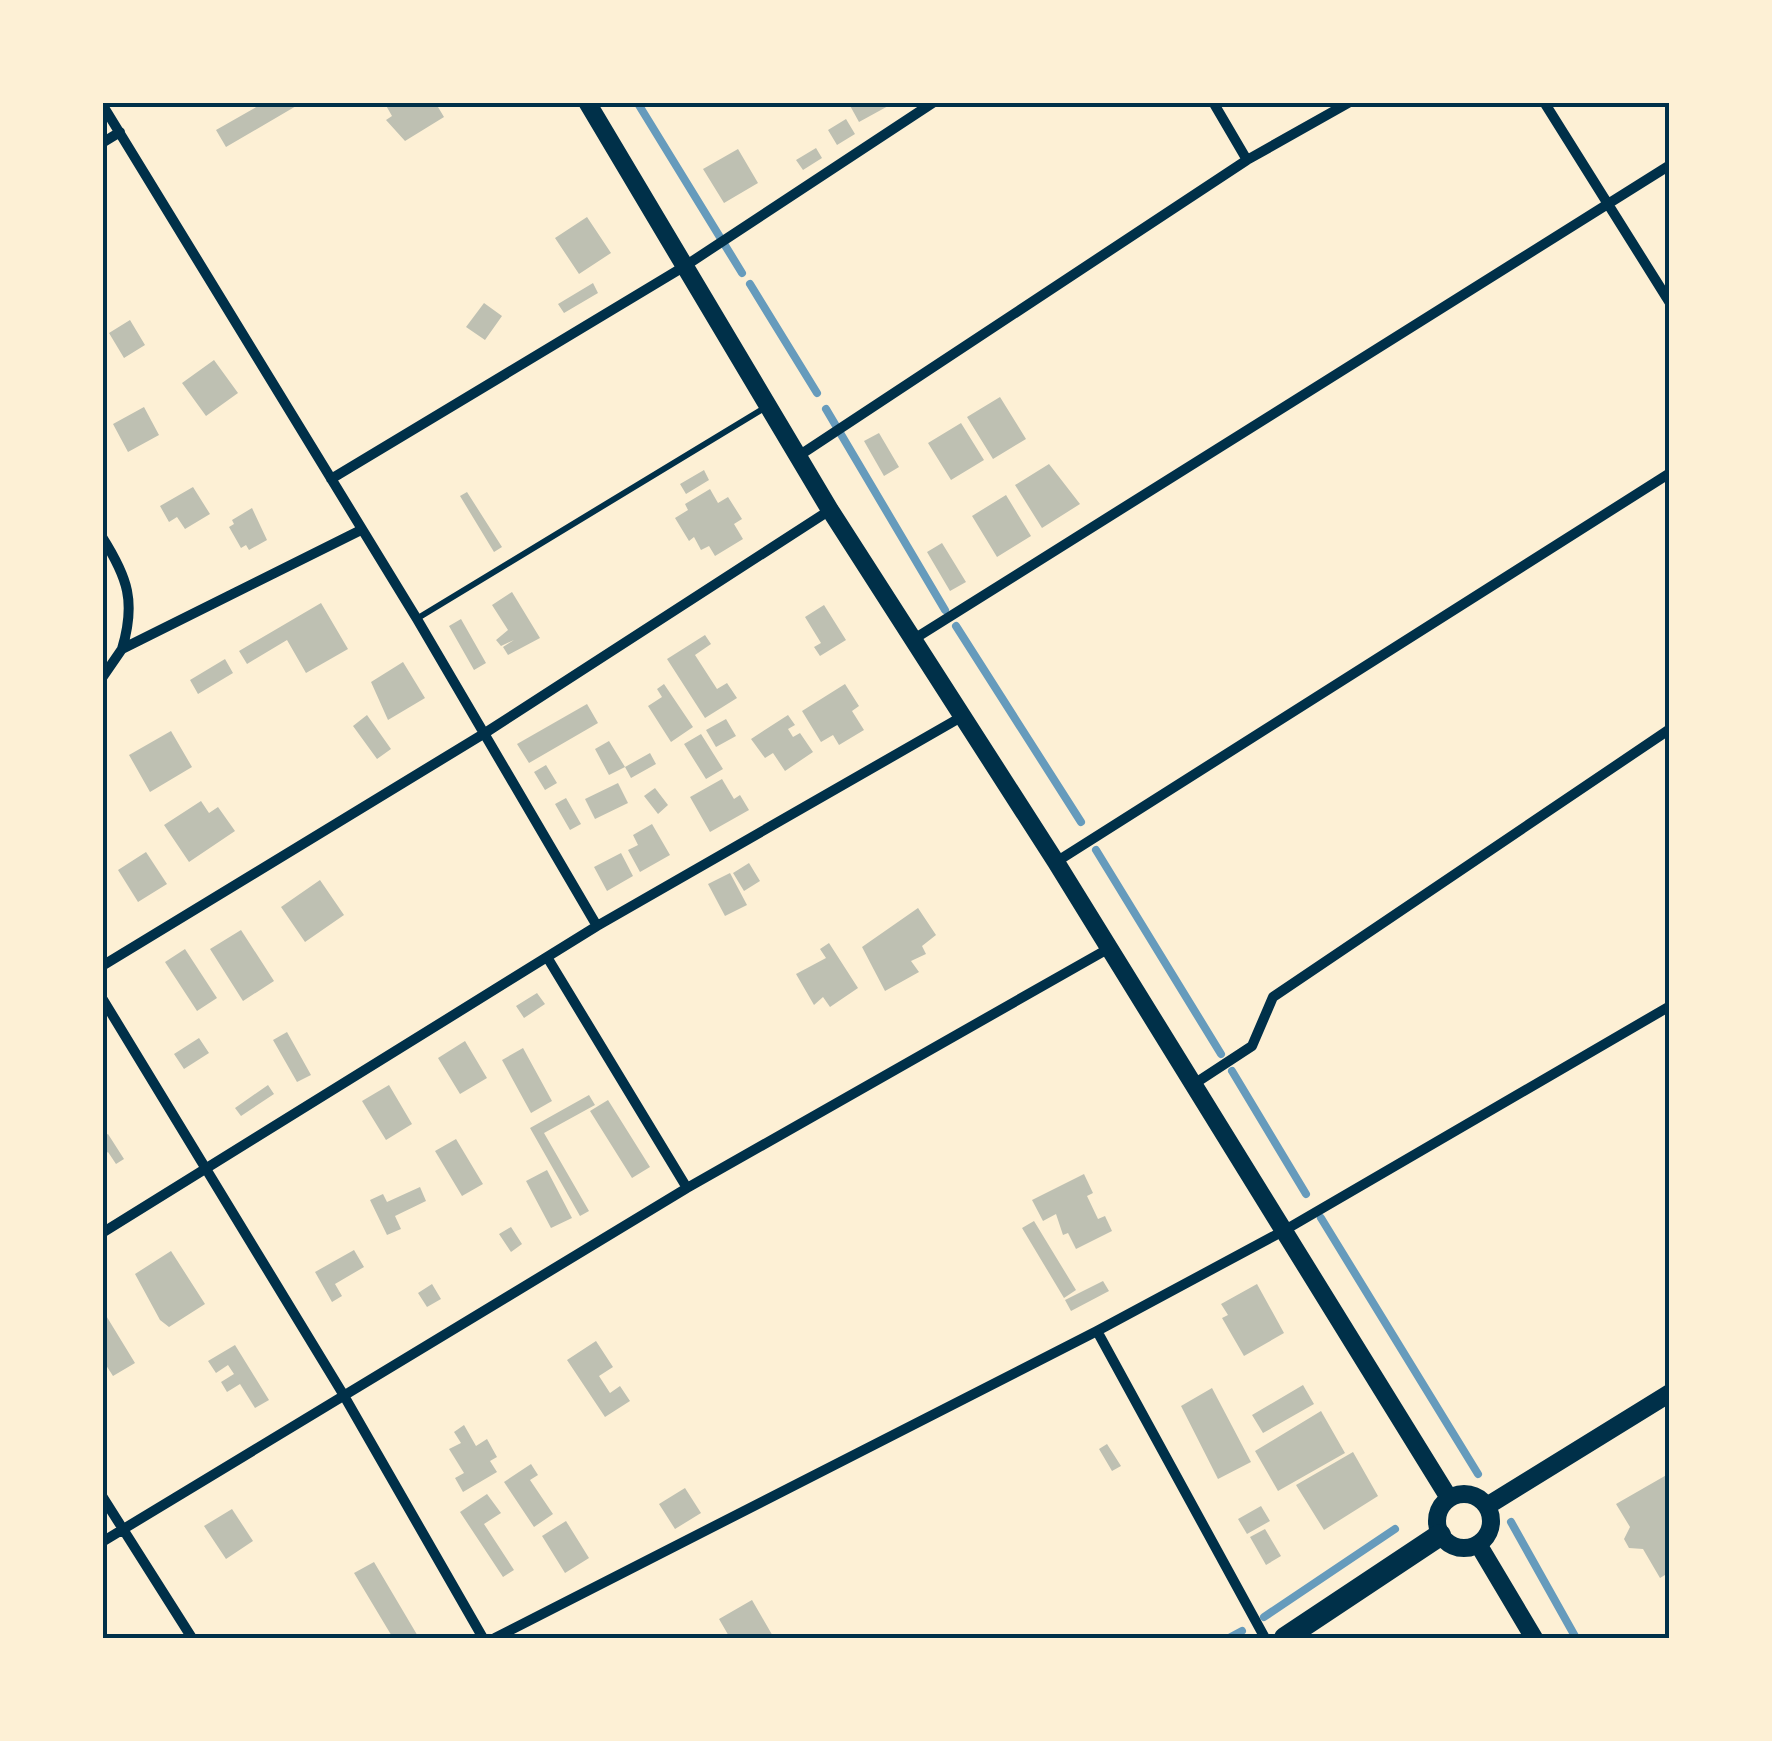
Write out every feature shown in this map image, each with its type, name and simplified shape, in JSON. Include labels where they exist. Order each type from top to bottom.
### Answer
[{"type":"main road","points":[[1285,1638],[1440,1534]]},
{"type":"street","points":[[588,102],[830,510],[1056,862],[1106,950],[1194,1084],[1449,1498]]},
{"type":"street","points":[[331,480],[684,266],[934,102]]},
{"type":"street","points":[[1213,102],[1248,160]]},
{"type":"street","points":[[800,455],[1248,160],[1350,102]]},
{"type":"street","points":[[1544,102],[1670,303]]},
{"type":"street","points":[[102,104],[417,619],[596,926]]},
{"type":"street","points":[[102,143],[120,132]]},
{"type":"street","points":[[914,638],[1670,166]]},
{"type":"street","points":[[1056,862],[1670,473]]},
{"type":"street","points":[[102,966],[484,734],[830,510]]},
{"type":"street","points":[[122,649],[361,530]]},
{"type":"street","points":[[102,538],[124,571],[131,617],[122,649],[102,678]]},
{"type":"street","points":[[102,1233],[596,926],[964,716]]},
{"type":"street","points":[[1194,1084],[1252,1046],[1273,996],[1670,729]]},
{"type":"street","points":[[102,1542],[687,1188],[1106,950]]},
{"type":"street","points":[[547,957],[687,1188]]},
{"type":"street","points":[[102,998],[343,1394],[483,1638]]},
{"type":"street","points":[[496,1638],[1097,1332],[1284,1230],[1670,1006]]},
{"type":"street","points":[[1097,1332],[1264,1638]]},
{"type":"street","points":[[1486,1506],[1670,1393]]},
{"type":"street","points":[[102,1496],[192,1638]]},
{"type":"street","points":[[1476,1496],[1486,1506],[1490,1527],[1478,1544],[1457,1547],[1440,1534],[1437,1514],[1449,1498],[1476,1496]]},
{"type":"street","points":[[1478,1544],[1534,1638]]},
{"type":"lane","points":[[417,619],[768,406]]},
{"type":"building","points":[[265,102],[303,102],[226,147],[216,130]]},
{"type":"building","points":[[384,102],[445,102],[438,107],[444,117],[405,141],[386,120],[392,116]]},
{"type":"building","points":[[848,102],[889,102],[890,105],[859,122]]},
{"type":"building","points":[[846,119],[855,134],[837,145],[828,130]]},
{"type":"building","points":[[816,148],[822,158],[803,170],[796,160]]},
{"type":"building","points":[[738,149],[758,183],[724,203],[703,169]]},
{"type":"building","points":[[587,217],[611,253],[579,274],[555,238]]},
{"type":"building","points":[[593,283],[598,293],[564,313],[558,304]]},
{"type":"building","points":[[484,303],[502,316],[485,340],[466,327]]},
{"type":"building","points":[[130,320],[145,345],[124,358],[109,333]]},
{"type":"building","points":[[214,360],[238,393],[206,416],[182,383]]},
{"type":"building","points":[[1000,397],[1026,439],[993,459],[967,417]]},
{"type":"building","points":[[144,407],[159,435],[128,452],[113,424]]},
{"type":"building","points":[[961,423],[984,460],[951,480],[928,443]]},
{"type":"building","points":[[879,433],[899,467],[884,476],[864,441]]},
{"type":"building","points":[[1049,464],[1080,504],[1042,528],[1015,485]]},
{"type":"building","points":[[704,470],[709,480],[686,494],[680,484]]},
{"type":"building","points":[[193,487],[210,514],[185,529],[177,517],[169,522],[160,506]]},
{"type":"building","points":[[710,489],[718,503],[728,497],[742,519],[734,524],[743,539],[715,556],[709,546],[701,550],[694,537],[689,541],[675,518],[688,510],[685,504]]},
{"type":"building","points":[[467,492],[502,547],[494,552],[460,496]]},
{"type":"building","points":[[1006,495],[1031,536],[997,557],[972,516]]},
{"type":"building","points":[[252,508],[267,540],[249,550],[246,545],[241,548],[229,527],[234,524],[232,520]]},
{"type":"building","points":[[942,543],[966,582],[950,591],[927,552]]},
{"type":"building","points":[[512,592],[540,638],[508,655],[503,647],[514,640],[501,646],[496,640],[508,630],[492,605]]},
{"type":"building","points":[[321,603],[348,649],[306,673],[287,640],[247,664],[239,651]]},
{"type":"building","points":[[824,605],[846,640],[820,656],[814,647],[821,643],[805,617]]},
{"type":"building","points":[[461,619],[486,663],[474,670],[449,626]]},
{"type":"building","points":[[705,635],[711,644],[695,655],[717,689],[727,683],[737,698],[705,718],[667,659]]},
{"type":"building","points":[[225,659],[233,673],[198,694],[190,680]]},
{"type":"building","points":[[403,662],[425,698],[388,720],[371,682]]},
{"type":"building","points":[[664,684],[693,727],[671,742],[648,706],[662,697],[657,689]]},
{"type":"building","points":[[845,684],[859,706],[852,711],[864,730],[839,745],[833,735],[821,742],[802,711]]},
{"type":"building","points":[[587,704],[598,723],[529,763],[517,744]]},
{"type":"building","points":[[367,715],[391,749],[377,759],[353,726]]},
{"type":"building","points":[[788,715],[795,725],[788,729],[793,737],[800,733],[813,752],[785,771],[773,753],[765,758],[751,739]]},
{"type":"building","points":[[726,719],[736,736],[716,747],[706,730]]},
{"type":"building","points":[[171,731],[192,767],[150,792],[129,755]]},
{"type":"building","points":[[701,734],[723,769],[706,779],[684,744]]},
{"type":"building","points":[[609,741],[625,767],[609,775],[595,749]]},
{"type":"building","points":[[650,753],[656,764],[631,778],[625,767]]},
{"type":"building","points":[[546,765],[557,783],[545,790],[534,772]]},
{"type":"building","points":[[722,779],[734,799],[740,795],[749,810],[710,832],[690,797]]},
{"type":"building","points":[[618,783],[628,803],[595,819],[585,799]]},
{"type":"building","points":[[655,788],[668,805],[658,814],[644,796]]},
{"type":"building","points":[[566,798],[581,824],[570,830],[555,804]]},
{"type":"building","points":[[201,801],[209,813],[218,807],[235,831],[189,862],[164,825]]},
{"type":"building","points":[[652,824],[670,855],[640,872],[628,850],[638,845],[633,835]]},
{"type":"building","points":[[146,852],[167,884],[138,902],[118,870]]},
{"type":"building","points":[[621,853],[633,876],[607,891],[594,867]]},
{"type":"building","points":[[749,863],[760,881],[744,891],[733,873]]},
{"type":"building","points":[[730,873],[747,905],[725,916],[708,884]]},
{"type":"building","points":[[320,880],[344,915],[305,942],[281,907]]},
{"type":"building","points":[[918,908],[936,935],[922,946],[926,954],[911,961],[919,972],[885,991],[862,947]]},
{"type":"building","points":[[241,930],[274,981],[243,1001],[210,949]]},
{"type":"building","points":[[829,943],[858,988],[830,1007],[823,997],[814,1005],[796,974],[826,958],[820,949]]},
{"type":"building","points":[[185,949],[217,998],[197,1011],[165,962]]},
{"type":"building","points":[[537,993],[545,1004],[524,1018],[516,1006]]},
{"type":"building","points":[[287,1032],[311,1075],[297,1082],[273,1040]]},
{"type":"building","points":[[199,1038],[209,1053],[184,1069],[174,1054]]},
{"type":"building","points":[[465,1041],[487,1078],[460,1094],[438,1058]]},
{"type":"building","points":[[523,1048],[552,1101],[531,1113],[502,1060]]},
{"type":"building","points":[[268,1085],[274,1094],[241,1116],[235,1108]]},
{"type":"building","points":[[389,1085],[412,1124],[386,1140],[362,1101]]},
{"type":"building","points":[[589,1095],[595,1105],[544,1133],[589,1211],[580,1216],[530,1128]]},
{"type":"building","points":[[608,1100],[650,1167],[632,1178],[590,1111]]},
{"type":"building","points":[[108,1134],[124,1159],[116,1164],[108,1152],[102,1156],[102,1137]]},
{"type":"building","points":[[456,1139],[483,1184],[462,1196],[435,1151]]},
{"type":"building","points":[[547,1170],[572,1218],[551,1228],[526,1181]]},
{"type":"building","points":[[1084,1174],[1093,1193],[1087,1196],[1098,1219],[1105,1216],[1112,1231],[1076,1249],[1068,1233],[1063,1235],[1056,1214],[1043,1221],[1032,1200]]},
{"type":"building","points":[[420,1187],[426,1201],[395,1216],[401,1229],[387,1235],[370,1200],[383,1194],[387,1202]]},
{"type":"building","points":[[1034,1221],[1076,1290],[1064,1298],[1022,1228]]},
{"type":"building","points":[[511,1227],[522,1244],[511,1252],[499,1234]]},
{"type":"building","points":[[354,1250],[364,1267],[335,1284],[342,1296],[332,1302],[315,1272]]},
{"type":"building","points":[[171,1251],[205,1304],[169,1327],[160,1320],[135,1274]]},
{"type":"building","points":[[1103,1281],[1109,1291],[1071,1311],[1065,1300]]},
{"type":"building","points":[[432,1284],[441,1299],[427,1307],[418,1293]]},
{"type":"building","points":[[1257,1284],[1284,1333],[1244,1356],[1222,1318],[1228,1315],[1221,1304]]},
{"type":"building","points":[[102,1309],[135,1363],[113,1376],[102,1359]]},
{"type":"building","points":[[596,1341],[613,1367],[599,1376],[610,1393],[620,1386],[630,1401],[605,1417],[567,1360]]},
{"type":"building","points":[[235,1345],[269,1400],[255,1408],[240,1384],[227,1392],[221,1382],[234,1374],[228,1365],[216,1373],[208,1361]]},
{"type":"building","points":[[1303,1385],[1314,1404],[1263,1433],[1252,1415]]},
{"type":"building","points":[[1212,1388],[1251,1462],[1218,1479],[1181,1406]]},
{"type":"building","points":[[1321,1411],[1345,1453],[1278,1491],[1255,1451]]},
{"type":"building","points":[[464,1425],[476,1446],[487,1439],[497,1457],[490,1461],[497,1472],[463,1492],[455,1478],[464,1473],[449,1449],[461,1443],[454,1432]]},
{"type":"building","points":[[1107,1444],[1121,1466],[1112,1471],[1099,1449]]},
{"type":"building","points":[[1353,1452],[1378,1496],[1324,1530],[1296,1485]]},
{"type":"building","points":[[531,1464],[538,1475],[530,1480],[553,1514],[534,1527],[504,1482]]},
{"type":"building","points":[[1670,1473],[1670,1572],[1660,1578],[1643,1549],[1629,1548],[1624,1539],[1630,1527],[1616,1504]]},
{"type":"building","points":[[685,1488],[701,1513],[675,1529],[659,1504]]},
{"type":"building","points":[[487,1494],[501,1513],[484,1524],[514,1570],[503,1577],[460,1512]]},
{"type":"building","points":[[1261,1506],[1270,1521],[1247,1534],[1238,1519]]},
{"type":"building","points":[[232,1509],[253,1541],[226,1559],[204,1526]]},
{"type":"building","points":[[566,1521],[589,1558],[565,1573],[542,1536]]},
{"type":"building","points":[[1265,1529],[1281,1556],[1266,1565],[1250,1537]]},
{"type":"building","points":[[374,1562],[419,1638],[393,1638],[354,1573]]},
{"type":"building","points":[[752,1600],[774,1638],[730,1638],[719,1619]]},
{"type":"waterway","points":[[637,102],[742,273]]},
{"type":"waterway","points":[[750,284],[817,393]]},
{"type":"waterway","points":[[826,409],[945,610]]},
{"type":"waterway","points":[[956,626],[1081,822]]},
{"type":"waterway","points":[[1096,850],[1221,1054]]},
{"type":"waterway","points":[[1232,1071],[1306,1194]]},
{"type":"waterway","points":[[1321,1218],[1478,1474]]},
{"type":"waterway","points":[[1511,1522],[1576,1638]]},
{"type":"waterway","points":[[1264,1617],[1395,1529]]},
{"type":"waterway","points":[[1229,1638],[1242,1631]]}]
